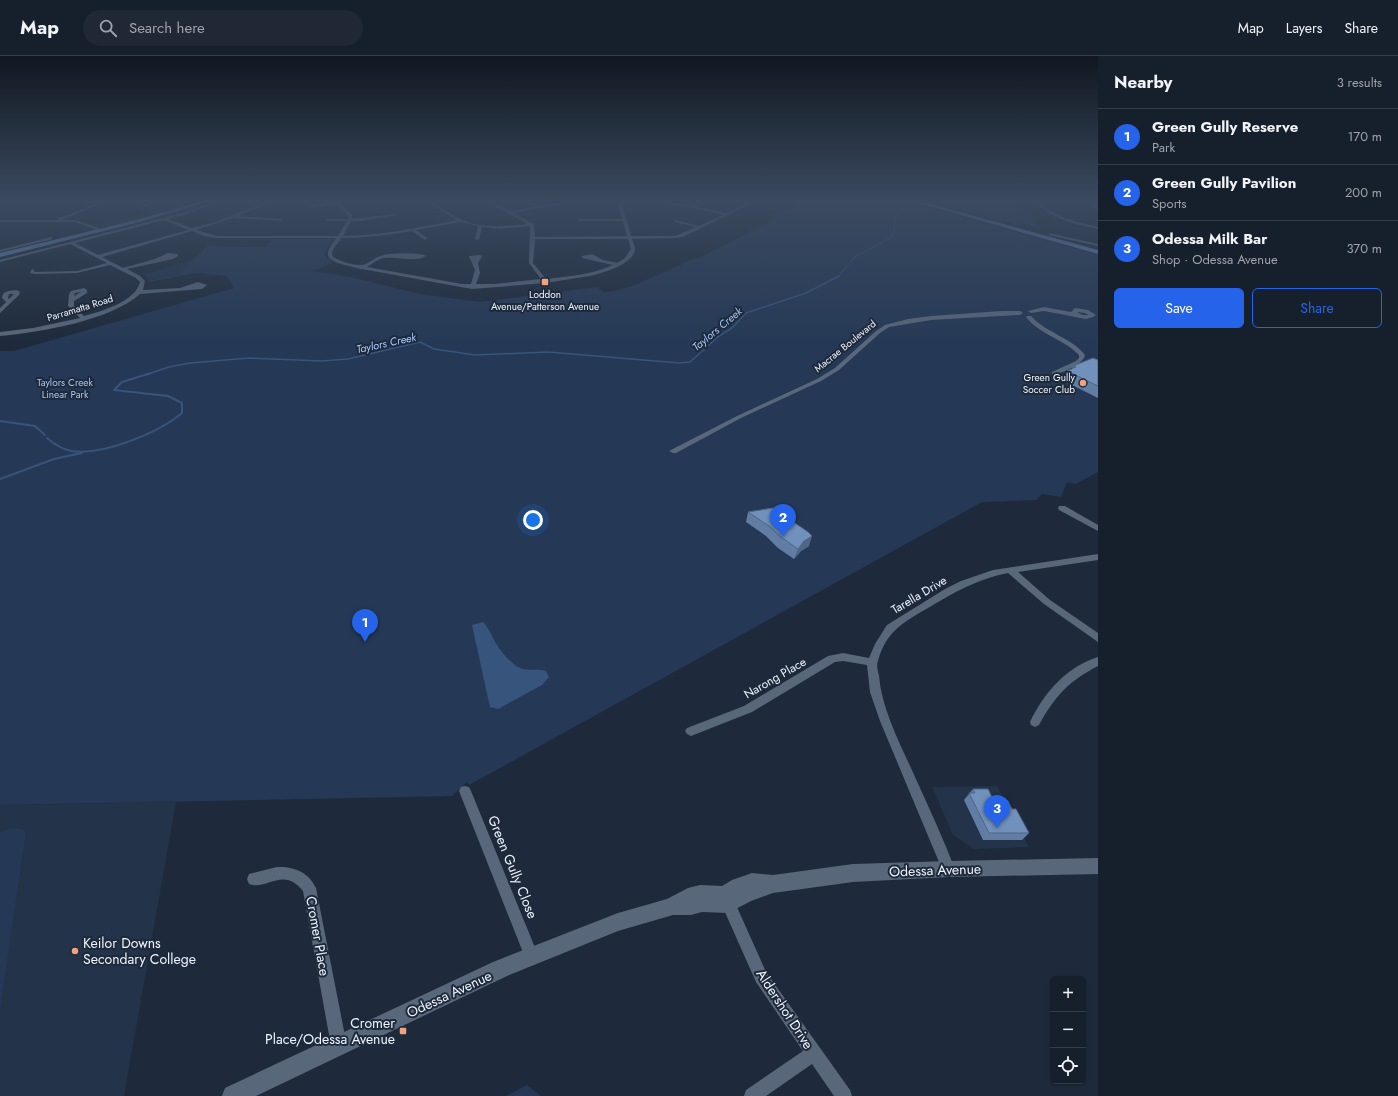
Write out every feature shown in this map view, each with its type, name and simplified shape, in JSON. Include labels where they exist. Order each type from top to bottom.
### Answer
[{"type":"main road","points":[[0,253],[18,249]]},
{"type":"main road","points":[[1086,249],[1098,252]]},
{"type":"street","points":[[0,253],[15,249]]},
{"type":"street","points":[[0,262],[50,249]]},
{"type":"street","points":[[83,249],[123,269],[142,281],[143,286],[140,292],[181,290]]},
{"type":"street","points":[[99,256],[126,249]]},
{"type":"street","points":[[332,249],[330,252],[331,257],[340,263],[449,285],[472,287],[500,286],[590,275],[617,265],[632,254],[633,249]]},
{"type":"street","points":[[532,249],[531,263],[545,281]]},
{"type":"street","points":[[360,268],[379,258],[399,256]]},
{"type":"street","points":[[123,269],[157,260]]},
{"type":"street","points":[[601,260],[617,265]]},
{"type":"street","points":[[53,272],[77,272],[112,263]]},
{"type":"street","points":[[472,287],[478,271],[476,263]]},
{"type":"street","name":"Parramatta Road","points":[[0,334],[38,329],[83,318],[120,306],[140,292]]},
{"type":"street","points":[[72,300],[72,309],[83,318]]},
{"type":"street","points":[[0,311],[8,302]]},
{"type":"street","points":[[1054,373],[1078,362],[1082,358],[1082,355],[1076,349],[1038,328],[1030,314],[1044,309],[1075,313],[1089,317],[1093,316],[1095,311],[1083,310],[1075,313]]},
{"type":"street","name":"Macrae Boulevard","points":[[673,451],[739,417],[819,380],[837,368],[878,332],[888,326],[908,320],[931,318],[1002,313],[1030,314]]},
{"type":"street","points":[[1062,508],[1098,528]]},
{"type":"street","name":"Tarella Drive","points":[[872,662],[890,628],[908,615],[964,583],[993,573],[1098,557]]},
{"type":"street","points":[[1010,570],[1047,602],[1098,638]]},
{"type":"street","name":"Narong Place","points":[[691,731],[748,709],[832,659],[843,657],[872,662]]},
{"type":"street","points":[[1035,722],[1047,699],[1061,684],[1077,672],[1098,661]]},
{"type":"street","points":[[872,662],[875,692],[885,721],[949,869]]},
{"type":"street","name":"Green Gully Close","points":[[465,790],[531,955]]},
{"type":"street","name":"Odessa Avenue","points":[[233,1096],[531,955],[618,922],[670,906],[691,906],[746,894],[774,884],[853,873],[949,869],[1098,866]]},
{"type":"street","name":"Cromer Place","points":[[254,879],[277,874],[287,874],[303,879],[309,888],[338,1046]]},
{"type":"street","name":"Aldershot Drive","points":[[726,899],[761,977],[844,1096]]},
{"type":"street","points":[[752,1096],[814,1053]]},
{"type":"shaded area","points":[[194,259],[179,274],[148,281],[148,278],[143,275]]},
{"type":"shaded area","points":[[483,622],[500,650],[514,664],[524,669],[546,671],[549,677],[542,685],[498,709],[490,707],[472,625]]},
{"type":"shaded area","points":[[997,786],[1029,847],[974,849],[953,835],[932,787]]},
{"type":"shaded area","name":"Keilor Downs Secondary College","points":[[176,802],[124,1096],[0,1096],[0,805]]},
{"type":"green space","name":"Taylors Creek Linear Park","points":[[204,249],[327,249],[324,254],[333,263],[312,271],[351,277],[420,294],[480,302],[597,287],[604,292],[618,290],[635,285],[695,258],[697,259],[717,249],[1075,249],[1098,255],[1098,472],[1075,484],[1067,482],[1061,497],[1042,494],[1036,500],[982,502],[469,785],[467,782],[452,796],[0,805],[0,351],[14,351],[234,288],[227,276],[195,273],[148,281],[179,274]]},
{"type":"green space","points":[[13,828],[23,830],[25,832],[25,838],[0,1009],[0,832]]},
{"type":"green space","points":[[527,1085],[541,1096],[506,1096]]},
{"type":"building","points":[[1093,358],[1098,360],[1098,386],[1067,371],[1076,367],[1073,366]]},
{"type":"building","points":[[773,508],[812,536],[804,541],[798,549],[769,526],[748,512]]},
{"type":"building","points":[[973,789],[988,789],[994,801],[1008,801],[1012,809],[1016,809],[1029,833],[989,833],[969,793],[975,793]]},
{"type":"waterway","name":"Taylors Creek","points":[[839,276],[855,257],[871,249]]},
{"type":"waterway","name":"Taylors Creek","points":[[151,373],[169,367],[190,363],[249,358],[322,361],[348,359],[420,342],[434,349],[475,355],[548,352],[679,363],[690,362],[719,336],[732,328],[746,313],[806,293],[839,276]]},
{"type":"waterway","name":"Taylors Creek","points":[[47,438],[64,449],[84,452],[98,450],[129,441],[145,435],[172,421],[182,413],[182,403],[168,396],[114,390],[122,382],[151,373]]},
{"type":"waterway","name":"Taylors Creek","points":[[0,421],[35,426],[45,435]]},
{"type":"waterway","points":[[0,479],[54,459],[82,453]]},
{"type":"place","name":"Loddon Avenue/Patterson Avenue","points":[[545,282]]},
{"type":"place","name":"Green Gully Soccer Club","points":[[1083,383]]},
{"type":"place","name":"Green Gully Pavilion","points":[[783,537]]},
{"type":"place","name":"Green Gully Reserve","points":[[365,642]]},
{"type":"place","name":"Odessa Milk Bar","points":[[997,828]]},
{"type":"place","name":"Keilor Downs Secondary College","points":[[75,951]]},
{"type":"place","name":"Cromer Place/Odessa Avenue","points":[[403,1031]]}]
